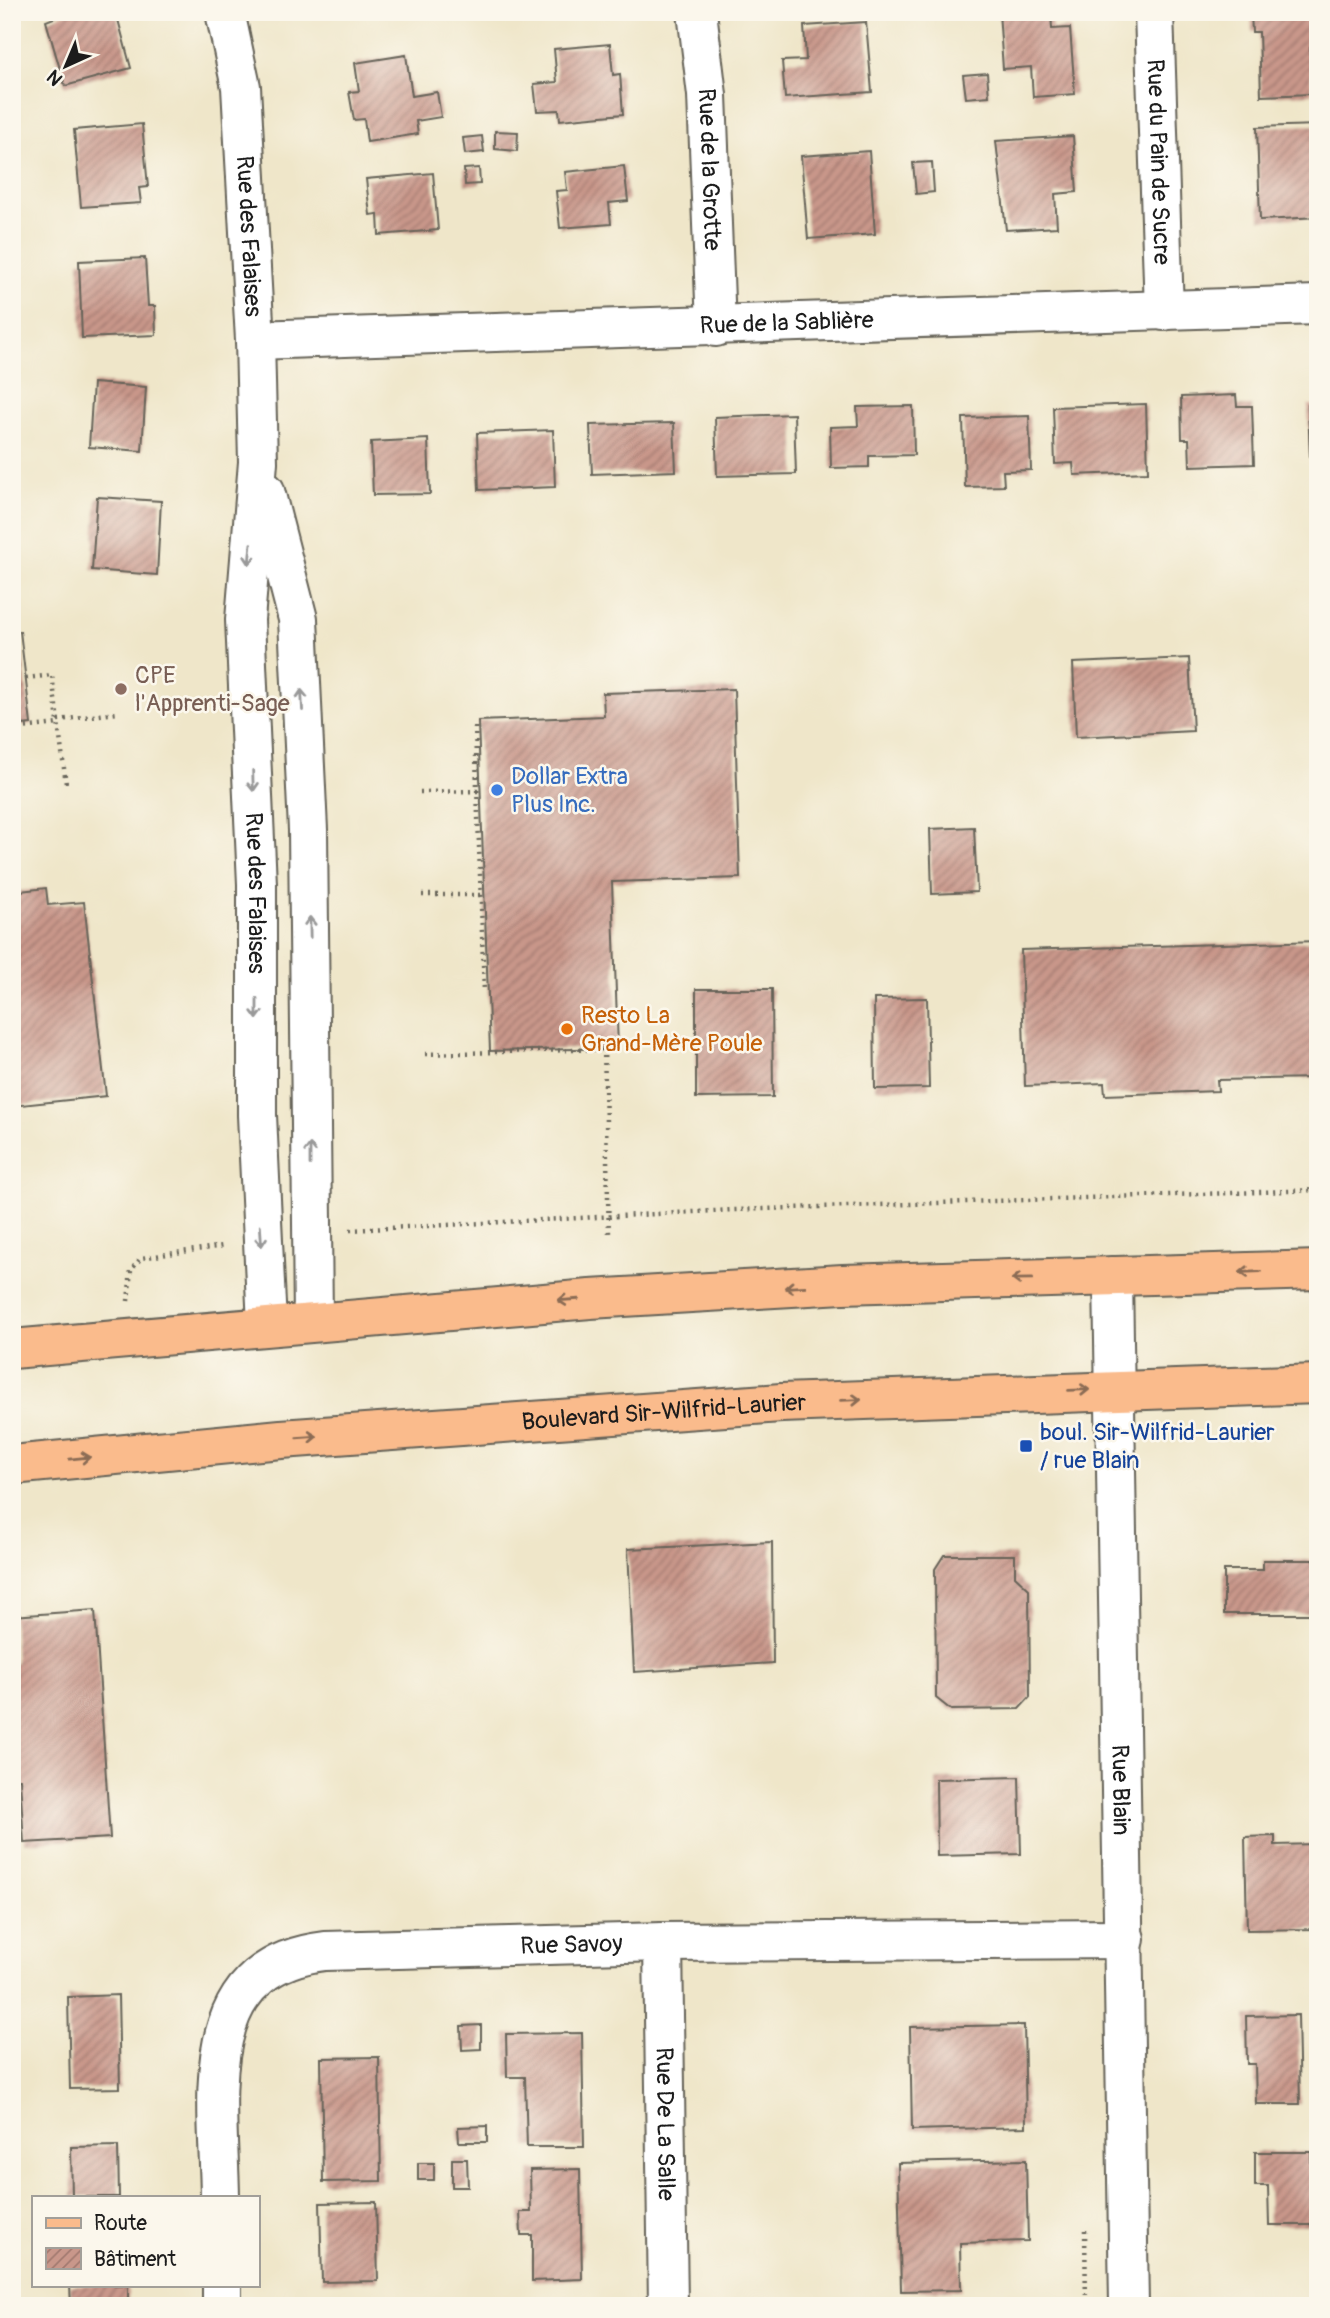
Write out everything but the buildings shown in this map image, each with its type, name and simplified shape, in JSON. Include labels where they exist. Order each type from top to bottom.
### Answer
[{"type":"main road","points":[[12,1349],[590,1298],[844,1284],[1318,1270]]},
{"type":"main road","name":"Boulevard Sir-Wilfrid-Laurier","points":[[12,1465],[281,1439],[767,1404],[1318,1384]]},
{"type":"street","name":"Rue des Falaises","points":[[225,12],[241,87],[255,340],[258,462],[245,620],[257,884],[261,1239],[267,1325]]},
{"type":"street","name":"Rue de la Grotte","points":[[697,12],[707,95],[716,327]]},
{"type":"street","name":"Rue du Pain de Sucre","points":[[1154,12],[1164,311]]},
{"type":"street","name":"Rue de la Sablière","points":[[255,340],[716,327],[1318,305]]},
{"type":"street","name":"Rue des Falaises","points":[[258,462],[298,619],[308,830],[309,1232],[313,1321]]},
{"type":"street","name":"Rue Blain","points":[[1114,1276],[1129,2306]]},
{"type":"street","name":"Rue Savoy","points":[[220,2196],[219,2071],[223,2033],[244,1991],[254,1980],[280,1963],[325,1951],[663,1941],[1125,1940]]},
{"type":"street","name":"Rue De La Salle","points":[[663,1941],[668,2306]]},
{"type":"street","points":[[222,2286],[222,2306]]},
{"type":"path","points":[[26,678],[52,676],[65,784]]},
{"type":"path","points":[[12,729],[117,713]]},
{"type":"path","points":[[475,727],[484,992]]},
{"type":"path","points":[[12,782],[12,789]]},
{"type":"path","points":[[419,792],[478,791]]},
{"type":"path","points":[[422,895],[480,895]]},
{"type":"path","points":[[425,1054],[607,1049],[609,1234]]},
{"type":"path","points":[[309,1232],[1085,1196],[1318,1190]]},
{"type":"path","points":[[129,1281],[131,1270],[141,1258],[261,1239]]},
{"type":"place","name":"CPE l'Apprenti-Sage","points":[[121,689]]},
{"type":"place","name":"Dollar Extra Plus Inc.","points":[[497,790]]},
{"type":"place","name":"Resto La Grand-Mère Poule","points":[[567,1029]]},
{"type":"place","name":"boul. Sir-Wilfrid-Laurier / rue Blain","points":[[1026,1446]]}]
